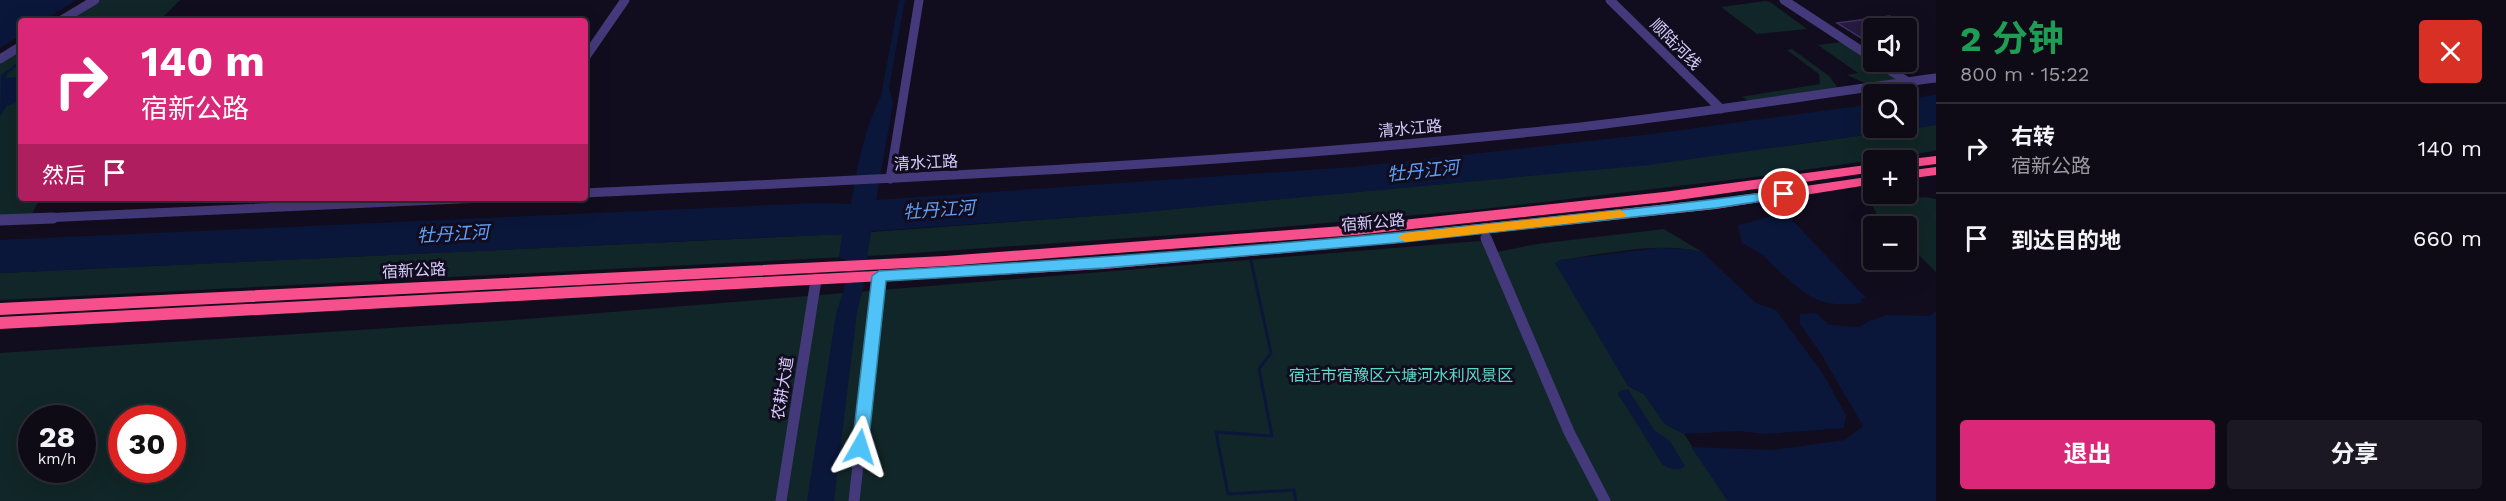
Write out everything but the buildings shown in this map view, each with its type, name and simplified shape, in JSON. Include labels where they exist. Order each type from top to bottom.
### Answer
[{"type":"highway","points":[[1917,163],[1936,160]]},
{"type":"highway","name":"宿新公路","points":[[875,272],[1356,230],[1664,197],[1863,170]]},
{"type":"highway","points":[[1917,174],[1936,171]]},
{"type":"highway","name":"宿新公路","points":[[875,272],[1104,264],[1395,238],[1716,204],[1863,182]]},
{"type":"highway","points":[[825,275],[875,272]]},
{"type":"highway","name":"宿新公路","points":[[0,309],[825,275]]},
{"type":"highway","name":"宿新公路","points":[[0,323],[825,275]]},
{"type":"street","points":[[65,18],[95,0]]},
{"type":"street","points":[[588,54],[625,0]]},
{"type":"street","points":[[888,179],[919,0]]},
{"type":"street","name":"顺陆河线","points":[[1610,0],[1721,109]]},
{"type":"street","points":[[1784,0],[1863,52]]},
{"type":"street","points":[[0,59],[18,48]]},
{"type":"street","points":[[1893,72],[1908,82]]},
{"type":"street","name":"清水江路","points":[[588,193],[1020,172],[1306,152],[1553,130],[1936,78]]},
{"type":"street","points":[[0,220],[415,201]]},
{"type":"street","points":[[1486,238],[1569,432],[1605,501]]},
{"type":"street","points":[[854,501],[875,272]]},
{"type":"street","name":"农耕大道","points":[[781,501],[825,275]]},
{"type":"green space","points":[[101,0],[180,0],[162,18],[71,18]]},
{"type":"green space","points":[[1766,1],[1807,29],[1757,34],[1721,7]]},
{"type":"green space","points":[[1842,42],[1863,56],[1863,72],[1887,72],[1897,79],[1867,84],[1847,75],[1858,73],[1818,45]]},
{"type":"green space","points":[[1792,49],[1829,76],[1838,88],[1750,101],[1741,97],[1820,84],[1819,74],[1787,50]]},
{"type":"green space","points":[[18,51],[18,201],[38,201],[32,214],[0,216],[0,62]]},
{"type":"green space","points":[[1936,125],[1936,150],[1917,154],[1917,150],[1863,150],[1863,162],[1763,176],[1483,209],[1259,229],[886,255],[0,300],[0,273],[843,234],[1121,214],[1505,178],[1863,135],[1863,138],[1917,138],[1917,128]]},
{"type":"green space","points":[[1917,198],[1936,199],[1936,272],[1917,253],[1917,216],[1878,216],[1872,205],[1917,204]]},
{"type":"green space","name":"宿迁市宿豫区六塘河水利风景区","points":[[1664,229],[1702,252],[1649,248],[1560,260],[1628,386],[1644,394],[1665,424],[1684,434],[1728,501],[0,501],[0,353],[514,320],[1492,240],[1497,252],[1537,244]]},
{"type":"water","points":[[0,0],[76,0],[48,18],[18,18],[18,37],[0,48]]},
{"type":"water","name":"牡丹江河","points":[[899,0],[905,0],[889,87],[893,103],[876,200],[1353,167],[1652,134],[1863,105],[1863,135],[1649,165],[1121,214],[871,231],[863,288],[857,312],[834,501],[807,501],[836,314],[844,289],[846,260],[839,257],[842,234],[0,273],[0,240],[818,203],[851,204],[866,135],[881,96]]},
{"type":"water","points":[[18,62],[18,65],[8,73],[6,78],[18,77],[18,102],[7,106],[0,116],[1,75]]},
{"type":"water","points":[[1936,95],[1936,125],[1917,128],[1917,98]]},
{"type":"water","points":[[1773,216],[1791,219],[1866,298],[1860,299],[1864,303],[1821,301],[1801,290],[1765,256],[1742,243],[1738,225]]},
{"type":"water","points":[[1659,248],[1702,252],[1756,303],[1776,310],[1823,374],[1846,415],[1844,428],[1766,434],[1739,431],[1684,434],[1665,424],[1644,394],[1628,386],[1555,263],[1560,260]]},
{"type":"water","points":[[1936,311],[1936,501],[1728,501],[1691,447],[1772,450],[1845,440],[1863,426],[1820,352],[1800,324],[1800,314],[1816,313],[1829,325],[1859,327],[1887,315],[1930,316]]},
{"type":"water","points":[[1628,389],[1654,430],[1669,440],[1685,466],[1673,469],[1662,464],[1618,394],[1619,391]]},
{"type":"waterway","points":[[1251,261],[1271,353],[1259,369],[1272,436],[1216,432],[1228,494],[1294,490],[1296,501]]},
{"type":"slow traffic","points":[[1405,237],[1620,214]]},
{"type":"route","points":[[860,447],[879,276],[1104,264],[1395,238],[1716,204],[1784,194]]}]
